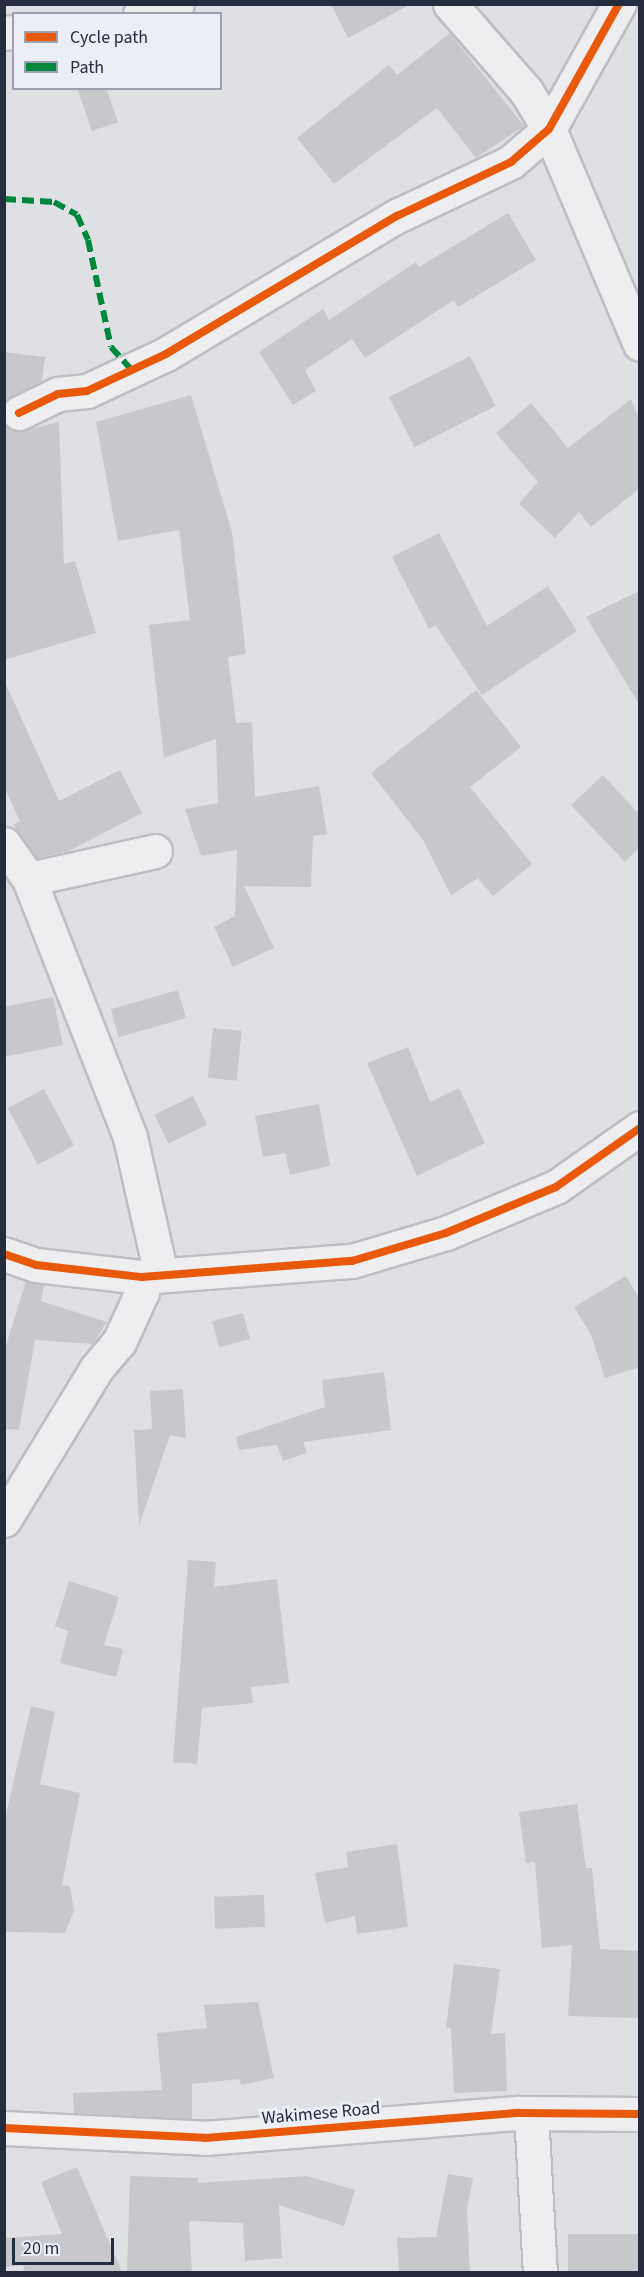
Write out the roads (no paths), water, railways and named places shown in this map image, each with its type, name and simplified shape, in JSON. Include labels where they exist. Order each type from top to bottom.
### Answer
[{"type":"street","points":[[147,12],[177,4]]},
{"type":"street","points":[[450,4],[526,91],[549,129],[639,344]]},
{"type":"street","points":[[19,413],[58,394],[87,391],[166,354],[397,216],[511,162],[549,129],[619,4]]},
{"type":"street","points":[[4,844],[29,879],[130,1137],[151,1276],[118,1342],[96,1369],[4,1520]]},
{"type":"street","points":[[29,879],[155,851]]},
{"type":"street","points":[[4,1254],[36,1265],[151,1276],[352,1261],[446,1233],[556,1187],[639,1128]]},
{"type":"street","points":[[531,2113],[540,2272]]},
{"type":"street","name":"Wakimese Road","points":[[4,2128],[206,2138],[531,2113],[639,2114]]}]
